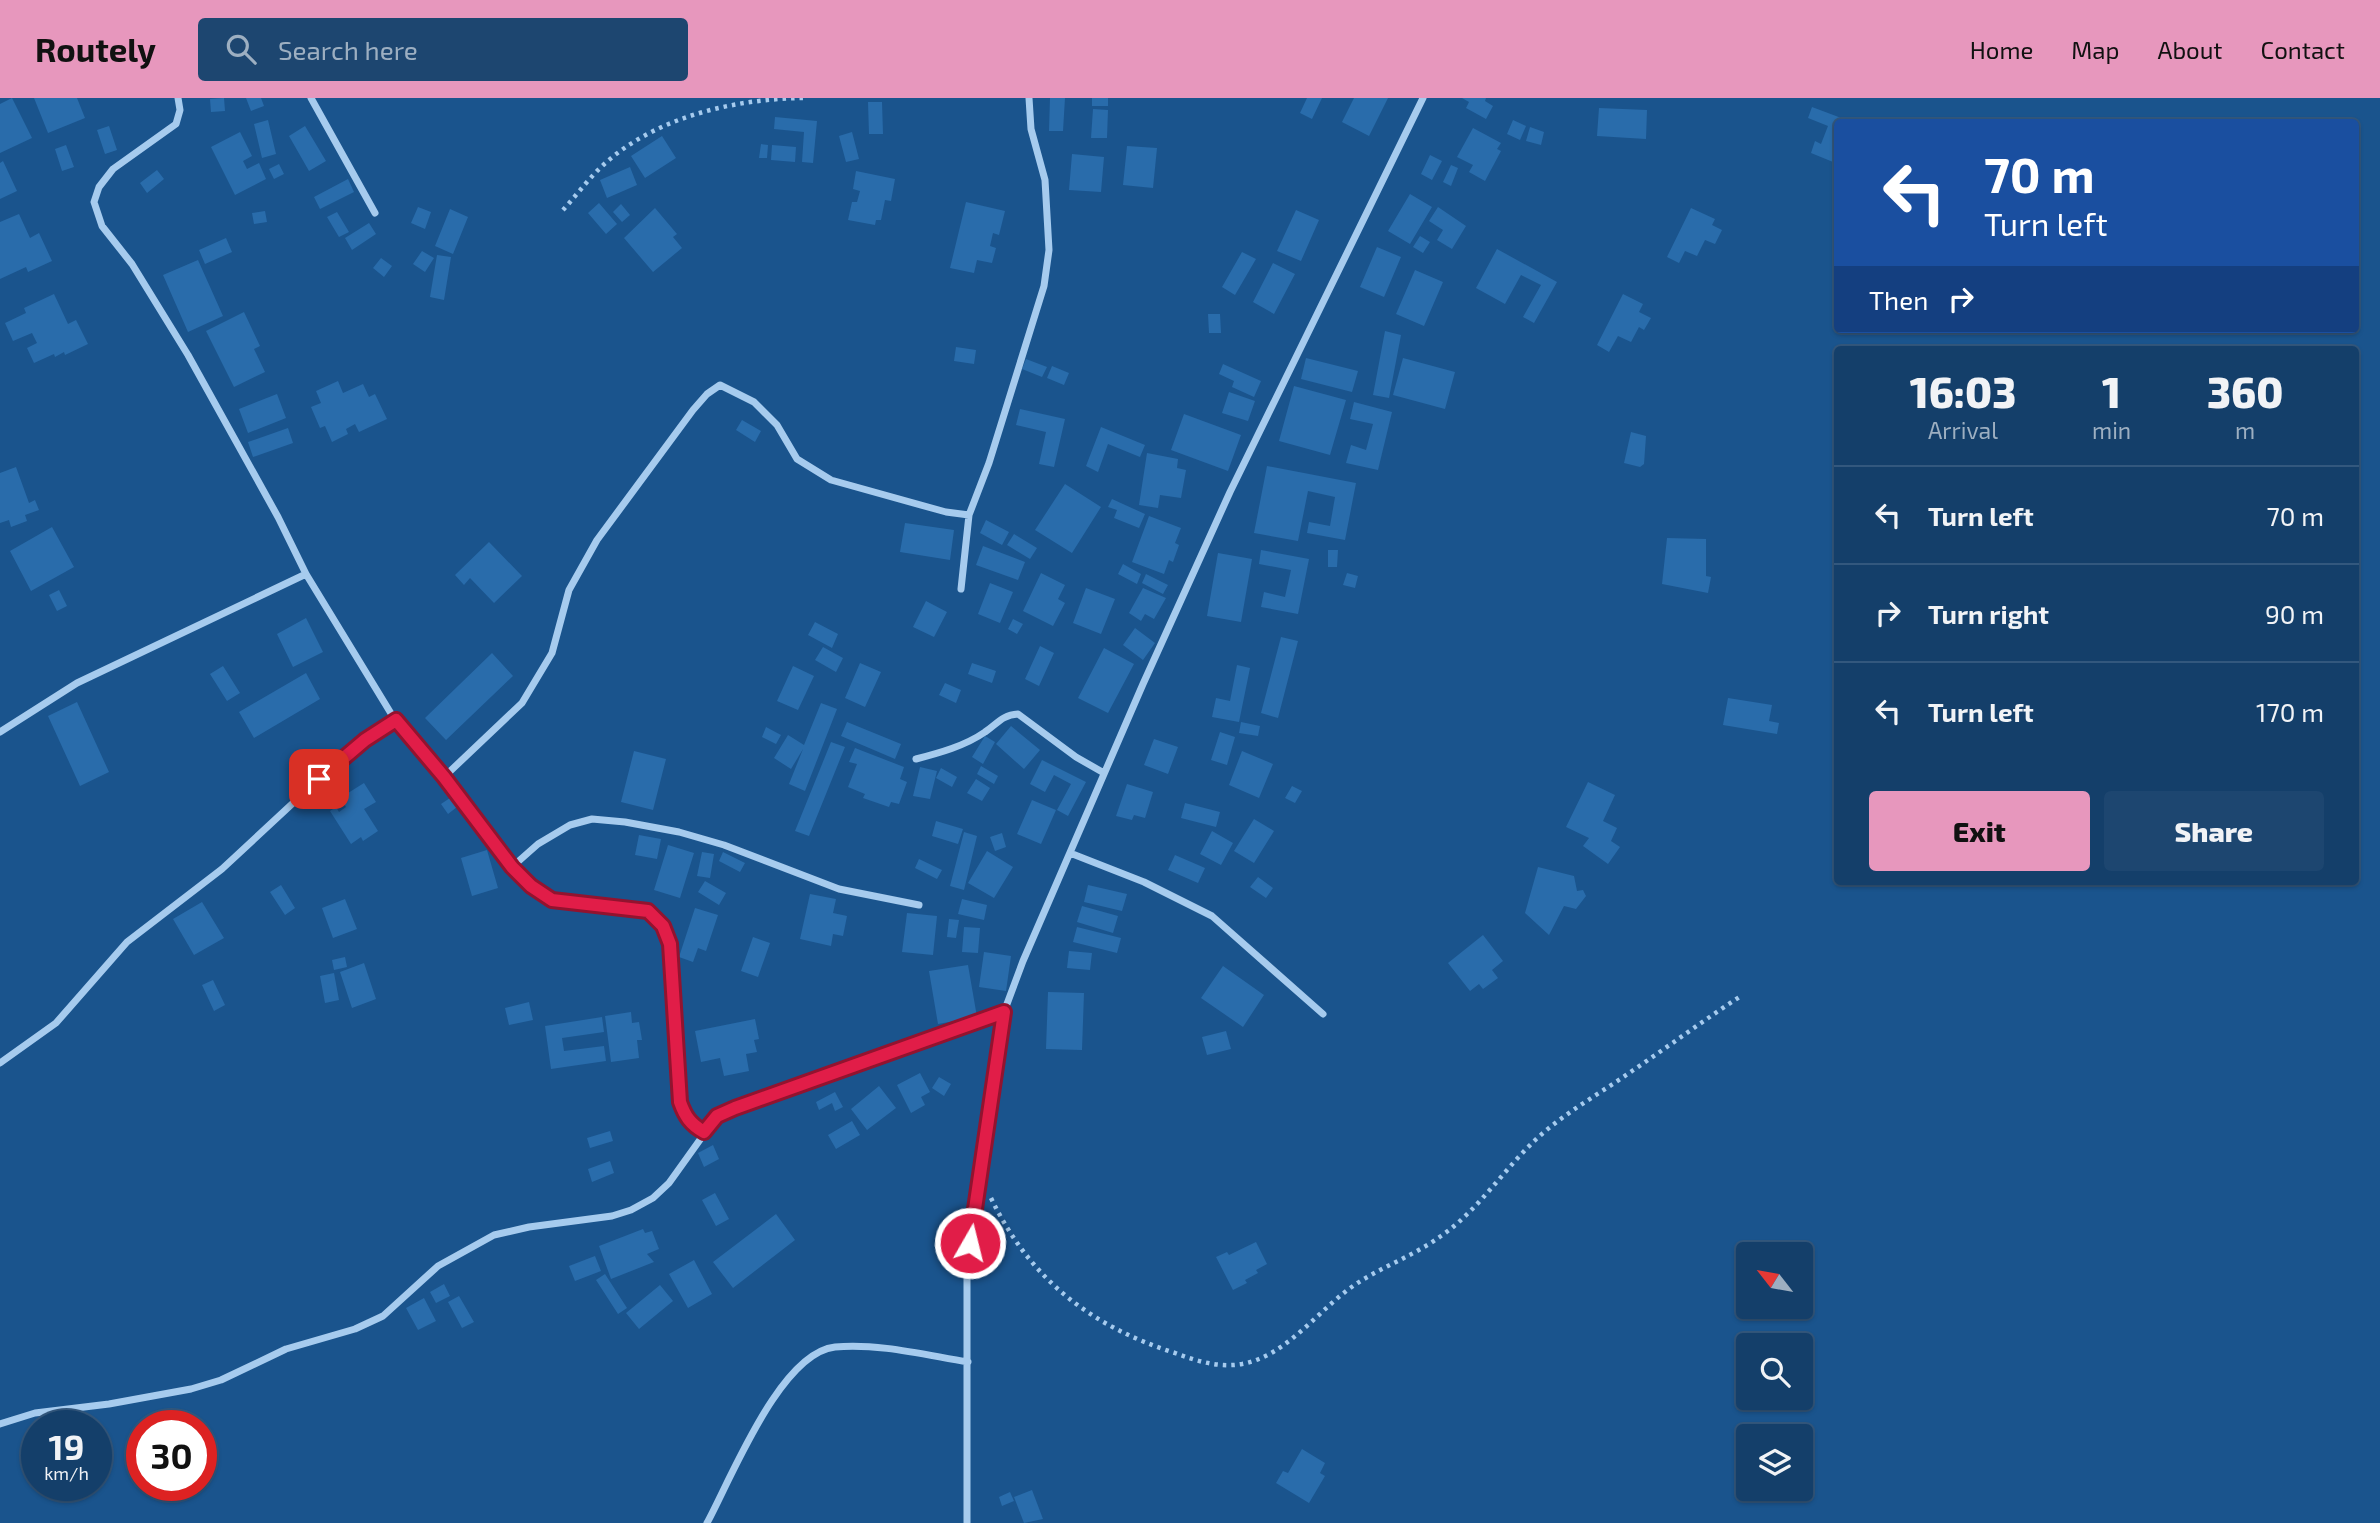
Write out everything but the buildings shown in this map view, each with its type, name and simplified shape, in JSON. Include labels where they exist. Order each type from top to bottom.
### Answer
[{"type":"street","points":[[178,98],[180,110],[176,124],[113,169],[99,187],[94,202],[97,215],[132,264],[188,355],[278,517],[306,574],[396,720],[444,777],[512,867],[531,886],[552,900],[648,911],[663,926],[670,944],[680,1102],[684,1115],[704,1132]]},
{"type":"street","points":[[311,98],[375,213]]},
{"type":"street","points":[[961,589],[969,515],[989,463],[1044,286],[1049,250],[1045,180],[1031,129],[1029,98]]},
{"type":"street","points":[[967,1523],[967,1263],[1004,1012],[1023,961],[1104,773],[1230,492],[1423,98]]},
{"type":"street","points":[[444,777],[522,702],[552,653],[569,590],[597,540],[693,410],[706,394],[720,385],[754,402],[777,425],[797,459],[831,480],[946,512],[969,515]]},
{"type":"street","points":[[0,732],[76,683],[306,574]]},
{"type":"street","points":[[916,759],[948,750],[984,733],[1003,716],[1018,714],[1076,757],[1104,773]]},
{"type":"street","points":[[0,1063],[57,1023],[127,942],[222,869],[334,765],[396,720]]},
{"type":"street","points":[[512,867],[538,844],[570,825],[592,820],[625,822],[679,832],[724,845],[839,889],[919,905]]},
{"type":"street","points":[[1070,853],[1144,882],[1212,916],[1323,1014]]},
{"type":"street","points":[[0,1424],[35,1413],[71,1410],[191,1389],[221,1380],[286,1349],[355,1329],[383,1315],[438,1266],[494,1235],[528,1227],[612,1216],[653,1199],[669,1183],[717,1116],[1004,1012]]},
{"type":"street","points":[[707,1523],[768,1408],[802,1363],[833,1347],[865,1347],[968,1362]]},
{"type":"path","points":[[563,210],[599,169],[628,146],[665,125],[747,102],[803,98]]},
{"type":"path","points":[[980,1175],[1020,1249],[1048,1282],[1073,1303],[1145,1344],[1209,1364],[1242,1363],[1273,1351],[1303,1331],[1353,1286],[1442,1236],[1473,1208],[1548,1129],[1741,996]]},
{"type":"route","points":[[319,779],[365,740],[396,720],[444,777],[512,867],[531,886],[552,900],[648,911],[663,926],[670,944],[680,1102],[684,1115],[704,1132],[717,1116],[735,1108],[848,1070],[1004,1012],[970,1243]]}]
